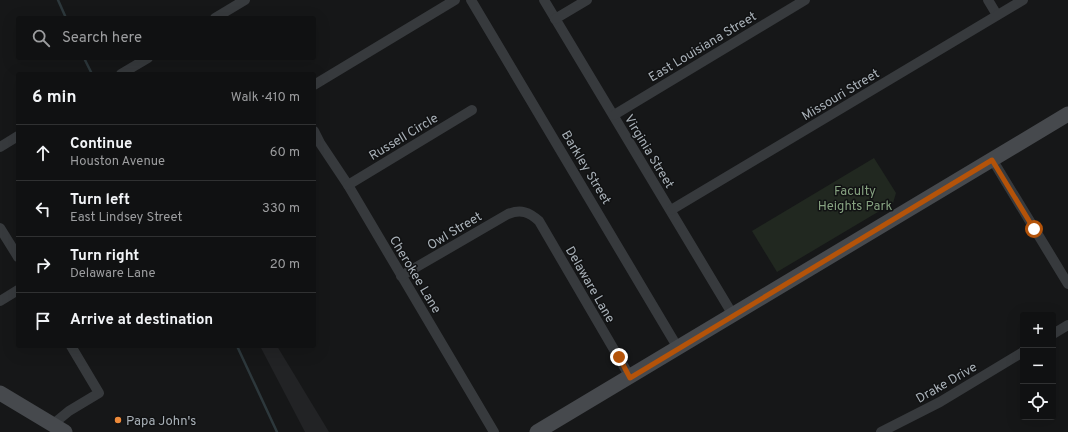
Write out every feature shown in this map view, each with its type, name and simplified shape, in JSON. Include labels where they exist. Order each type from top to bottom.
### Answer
[{"type":"main road","points":[[537,432],[630,378],[1068,114]]},
{"type":"main road","points":[[0,393],[59,428]]},
{"type":"street","points":[[218,16],[245,0]]},
{"type":"street","points":[[316,84],[455,0]]},
{"type":"street","name":"Barkley Street","points":[[471,0],[593,202],[678,348]]},
{"type":"street","name":"Virginia Street","points":[[544,0],[614,114],[733,315]]},
{"type":"street","points":[[555,19],[587,0]]},
{"type":"street","name":"East Louisiana Street","points":[[614,114],[805,0]]},
{"type":"street","points":[[988,0],[997,15]]},
{"type":"street","name":"Missouri Street","points":[[670,210],[1023,0]]},
{"type":"street","points":[[124,72],[145,60]]},
{"type":"street","name":"Russell Circle","points":[[348,185],[472,110]]},
{"type":"street","name":"Cherokee Lane","points":[[316,135],[348,185],[494,432]]},
{"type":"street","points":[[0,147],[16,137]]},
{"type":"street","points":[[992,160],[1068,284]]},
{"type":"street","name":"Owl Street","points":[[402,276],[496,220],[508,214],[521,211]]},
{"type":"street","name":"Delaware Lane","points":[[521,211],[528,212],[539,221],[630,378]]},
{"type":"street","points":[[0,228],[16,254]]},
{"type":"street","points":[[0,301],[16,291]]},
{"type":"street","points":[[1056,332],[1068,325]]},
{"type":"street","points":[[59,428],[69,411],[99,393],[72,348]]},
{"type":"street","name":"Drake Drive","points":[[881,432],[940,402],[1020,354]]},
{"type":"shaded area","points":[[261,348],[278,348],[329,432],[305,432]]},
{"type":"green space","name":"Faculty Heights Park","points":[[874,158],[896,193],[893,203],[777,272],[752,231]]},
{"type":"waterway","points":[[58,0],[65,16]]},
{"type":"waterway","points":[[85,60],[91,72]]},
{"type":"waterway","points":[[238,348],[277,432]]},
{"type":"place","name":"Papa John's","points":[[118,420]]},
{"type":"route","points":[[619,357],[630,378],[992,160],[1034,229]]}]
